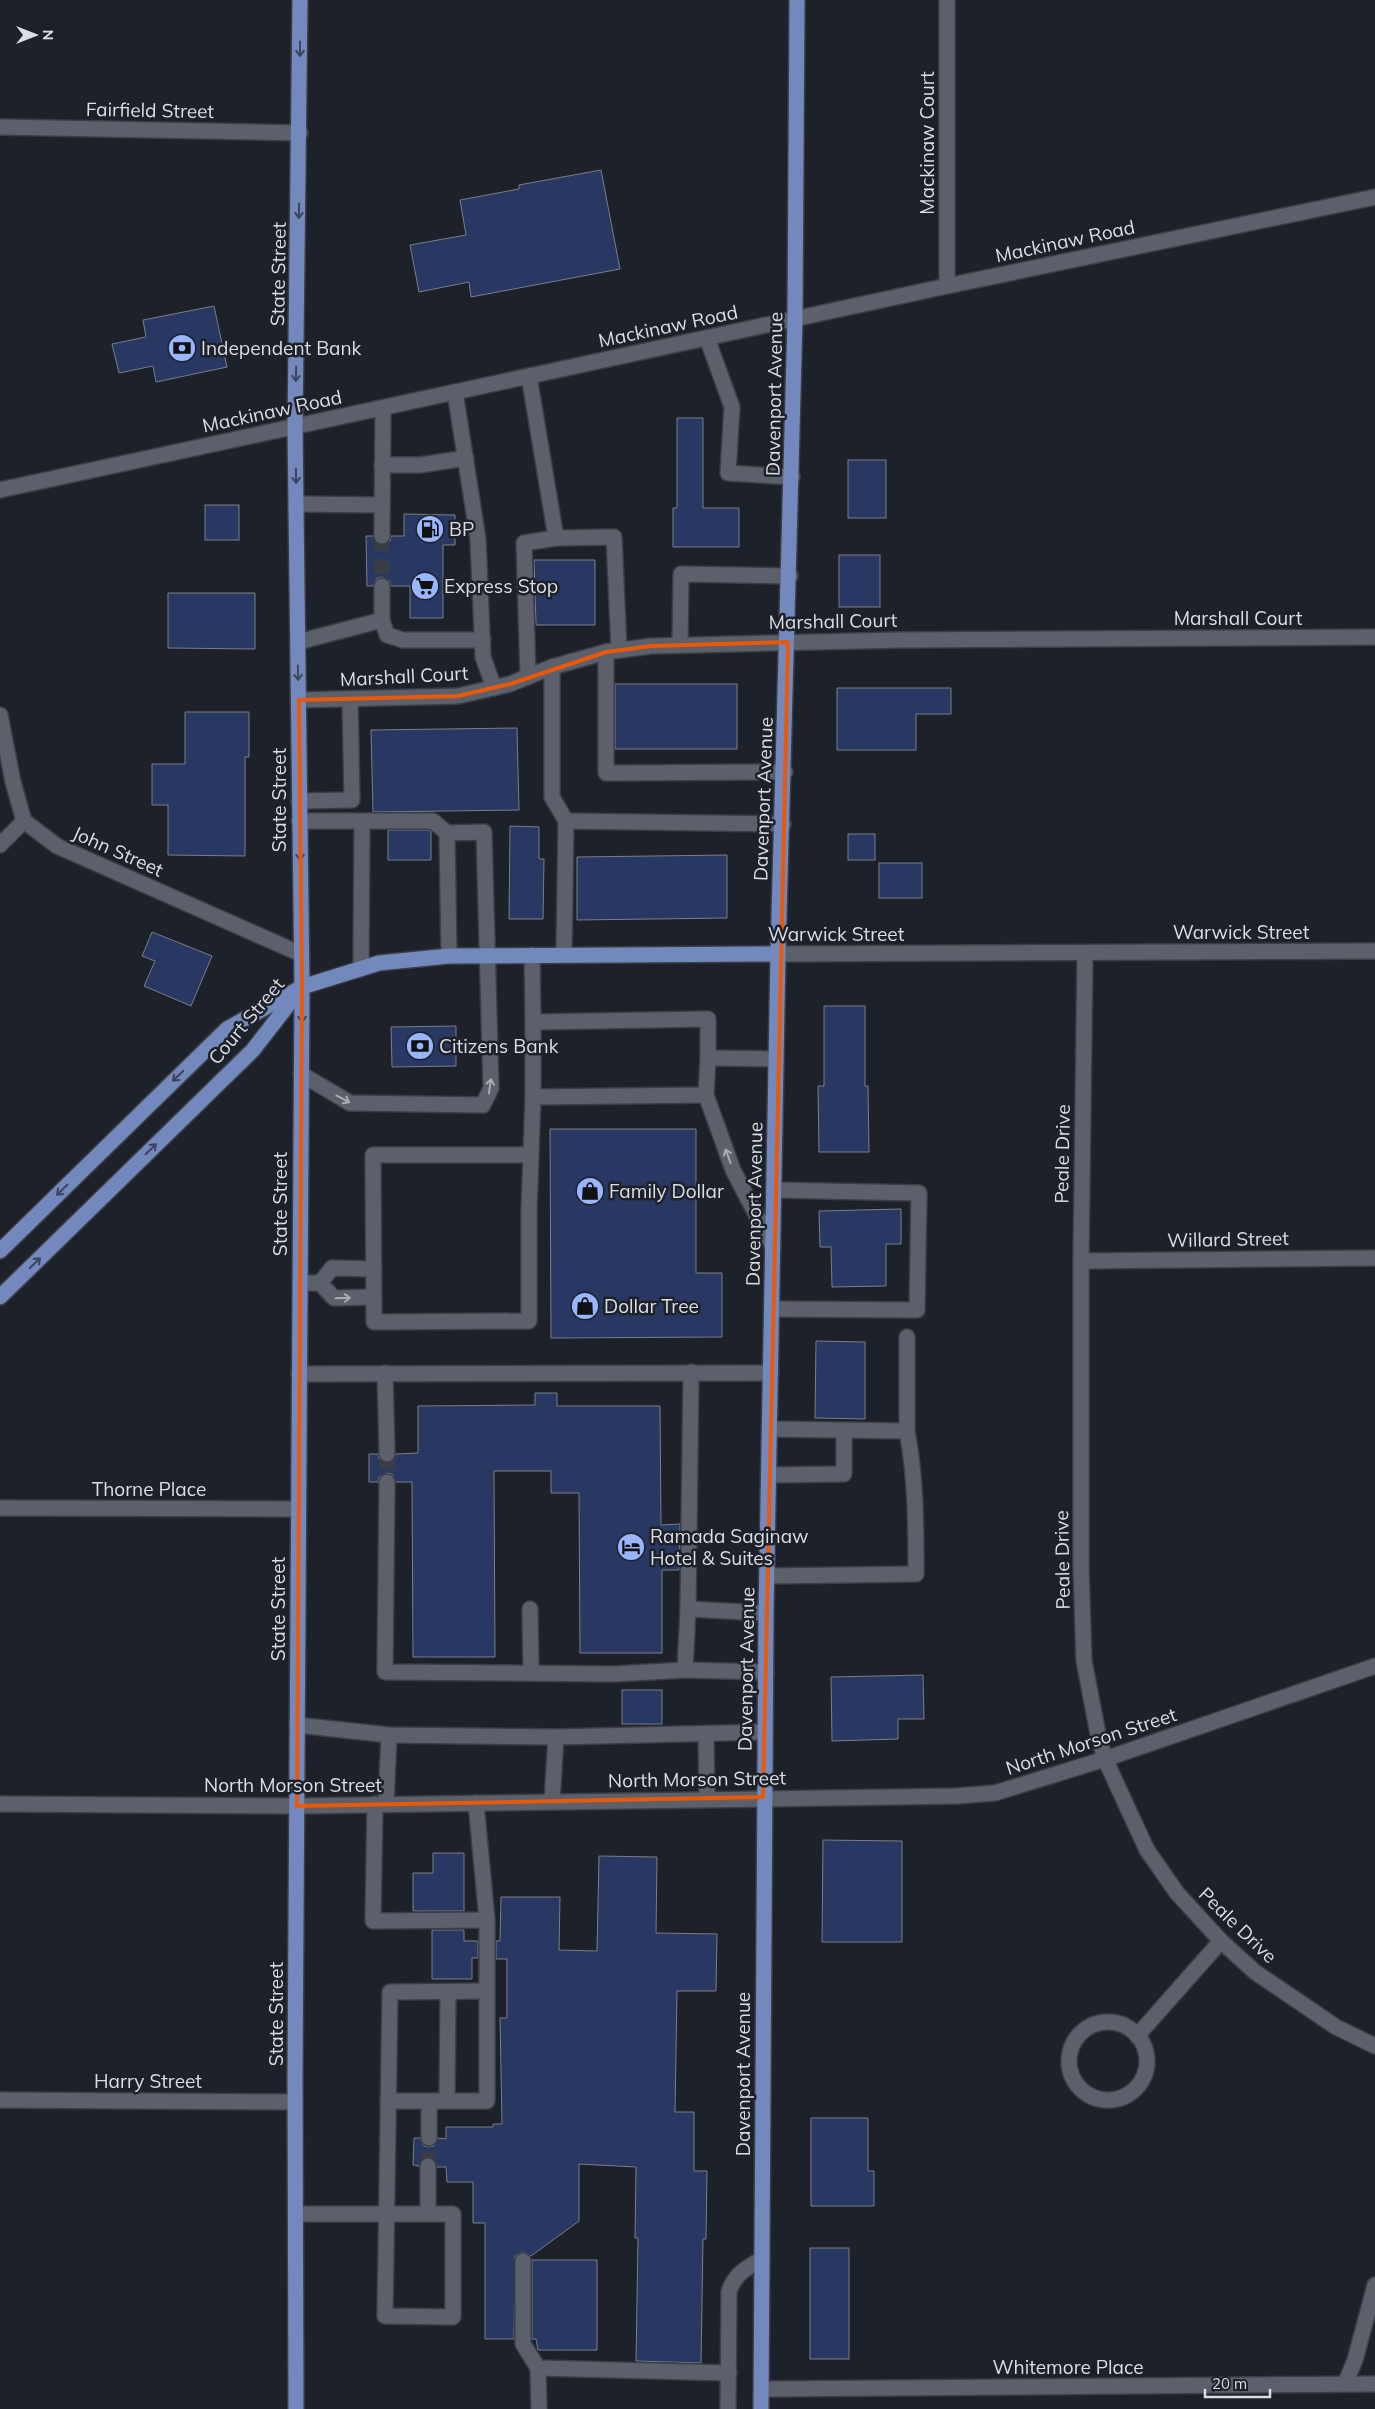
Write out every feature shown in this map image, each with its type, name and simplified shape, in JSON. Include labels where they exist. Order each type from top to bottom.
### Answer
[{"type":"main road","name":"State Street","points":[[296,2409],[297,2214],[295,2102],[302,987],[295,427],[300,133],[300,0]]},
{"type":"main road","name":"Davenport Avenue","points":[[762,2409],[763,1797],[778,954],[785,772],[796,319],[797,0]]},
{"type":"main road","name":"Warwick Street","points":[[302,987],[379,963],[449,956],[778,954]]},
{"type":"main road","name":"Court Street","points":[[0,1251],[227,1029],[302,987]]},
{"type":"main road","name":"Court Street","points":[[0,1297],[253,1050],[302,987]]},
{"type":"street","name":"Mackinaw Court","points":[[947,0],[947,286]]},
{"type":"street","name":"Fairfield Street","points":[[0,127],[300,133]]},
{"type":"street","name":"Mackinaw Road","points":[[0,490],[947,286],[1375,197]]},
{"type":"street","points":[[706,338],[732,407],[728,473],[792,477]]},
{"type":"street","points":[[529,376],[556,538]]},
{"type":"street","points":[[455,392],[478,539],[483,657],[494,688]]},
{"type":"street","points":[[382,408],[382,536]]},
{"type":"street","points":[[382,465],[420,465],[466,458]]},
{"type":"street","points":[[296,504],[382,505]]},
{"type":"street","points":[[528,677],[524,543],[556,538],[614,537],[613,651],[606,773],[785,772]]},
{"type":"street","points":[[680,645],[681,574],[790,576]]},
{"type":"street","points":[[382,586],[382,620],[387,634],[403,640],[483,640]]},
{"type":"street","points":[[298,642],[382,620]]},
{"type":"street","name":"Marshall Court","points":[[299,700],[458,696],[494,688],[552,667],[613,651],[680,645],[788,642],[1375,637]]},
{"type":"street","points":[[552,667],[552,797],[566,821],[564,954]]},
{"type":"street","points":[[299,801],[352,800],[350,699]]},
{"type":"street","points":[[0,715],[7,784],[24,821],[0,845]]},
{"type":"street","points":[[299,820],[433,820],[447,833],[484,832],[491,1088],[483,1105],[350,1103],[301,1074]]},
{"type":"street","points":[[361,969],[362,820]]},
{"type":"street","name":"John Street","points":[[24,821],[57,846],[301,954]]},
{"type":"street","points":[[566,821],[782,824]]},
{"type":"street","points":[[447,833],[449,956]]},
{"type":"street","name":"Warwick Street","points":[[778,954],[1375,951]]},
{"type":"street","name":"Peale Drive","points":[[1085,953],[1081,1261],[1081,1558],[1084,1661],[1098,1734],[1106,1759],[1147,1850],[1178,1893],[1221,1941],[1254,1972],[1336,2027],[1375,2046]]},
{"type":"street","points":[[530,1154],[373,1155],[374,1322],[529,1321],[530,1154],[533,1097],[532,955]]},
{"type":"street","points":[[533,1022],[708,1019],[706,1096],[733,1170],[773,1247]]},
{"type":"street","points":[[708,1058],[776,1059]]},
{"type":"street","points":[[533,1097],[706,1096]]},
{"type":"street","points":[[772,1309],[917,1310],[919,1193],[774,1190]]},
{"type":"street","name":"Willard Street","points":[[1081,1261],[1375,1258]]},
{"type":"street","points":[[300,1283],[320,1282],[332,1268],[374,1269]]},
{"type":"street","points":[[320,1282],[334,1298],[374,1297]]},
{"type":"street","points":[[767,1576],[916,1574],[914,1468],[907,1431],[908,1337]]},
{"type":"street","points":[[685,1670],[688,1609],[691,1372]]},
{"type":"street","points":[[385,1373],[387,1454]]},
{"type":"street","points":[[299,1374],[771,1373]]},
{"type":"street","points":[[770,1430],[907,1431]]},
{"type":"street","points":[[769,1475],[844,1474],[844,1430]]},
{"type":"street","points":[[387,1482],[385,1672],[614,1674],[685,1670],[766,1672]]},
{"type":"street","name":"Thorne Place","points":[[0,1508],[298,1509]]},
{"type":"street","points":[[530,1609],[531,1673]]},
{"type":"street","points":[[688,1609],[766,1613]]},
{"type":"street","name":"North Morson Street","points":[[0,1804],[297,1806],[763,1797],[956,1796],[995,1793],[1106,1759],[1375,1666]]},
{"type":"street","points":[[297,1725],[389,1735],[556,1738],[764,1732]]},
{"type":"street","points":[[389,1735],[380,1804],[373,1921],[487,1920]]},
{"type":"street","points":[[706,1735],[706,1798]]},
{"type":"street","points":[[552,1801],[556,1738]]},
{"type":"street","points":[[388,2101],[487,2101],[487,1920],[476,1802]]},
{"type":"street","points":[[1138,2036],[1221,1941]]},
{"type":"street","points":[[297,2214],[386,2215],[428,2213],[454,2214],[454,2317],[385,2316],[386,2215],[390,1992],[448,1993],[486,1991]]},
{"type":"street","points":[[447,2101],[448,1993]]},
{"type":"street","points":[[1103,2022],[1116,2022],[1128,2027],[1138,2036],[1144,2047],[1146,2066],[1139,2084],[1130,2093],[1117,2099],[1104,2100],[1092,2097],[1081,2090],[1073,2079],[1069,2067],[1069,2055],[1073,2043],[1081,2032],[1091,2025],[1103,2022]]},
{"type":"street","name":"Harry Street","points":[[0,2100],[295,2102]]},
{"type":"street","points":[[429,2101],[429,2138]]},
{"type":"street","points":[[428,2166],[428,2213]]},
{"type":"street","points":[[728,2409],[729,2292],[731,2283],[742,2271],[762,2259]]},
{"type":"street","points":[[523,2261],[523,2344],[538,2368],[539,2409]]},
{"type":"street","points":[[1345,2384],[1355,2360],[1375,2286]]},
{"type":"street","points":[[538,2368],[728,2373]]},
{"type":"street","name":"Whitemore Place","points":[[762,2389],[1375,2384]]},
{"type":"highlighted area","points":[[788,642],[763,1797],[297,1806],[302,987],[299,700],[458,696],[510,684],[606,652],[651,646]]},
{"type":"building","points":[[601,170],[620,269],[471,297],[469,282],[419,292],[410,245],[466,235],[460,200],[519,189],[519,185]]},
{"type":"building","points":[[214,306],[227,367],[156,382],[153,366],[119,373],[112,344],[146,337],[143,320]]},
{"type":"building","points":[[677,418],[703,418],[703,508],[739,508],[739,547],[673,547],[673,508],[677,508]]},
{"type":"building","points":[[848,460],[886,460],[886,518],[848,518]]},
{"type":"building","points":[[205,505],[239,505],[239,540],[205,540]]},
{"type":"building","points":[[404,514],[455,515],[455,545],[443,545],[443,618],[410,618],[410,586],[391,586],[390,581],[382,577],[377,578],[373,586],[367,586],[366,536],[373,536],[377,544],[382,545],[390,541],[391,536],[404,536]]},
{"type":"building","points":[[839,555],[880,555],[880,607],[839,607]]},
{"type":"building","points":[[534,560],[595,560],[595,625],[536,625]]},
{"type":"building","points":[[168,593],[255,593],[255,649],[168,648]]},
{"type":"building","points":[[615,684],[737,684],[737,749],[615,749]]},
{"type":"building","points":[[837,688],[951,688],[951,714],[916,714],[916,750],[837,750]]},
{"type":"building","points":[[185,712],[249,712],[249,757],[245,757],[245,856],[168,855],[168,805],[152,805],[152,764],[185,764]]},
{"type":"building","points":[[517,728],[519,810],[373,812],[371,730]]},
{"type":"building","points":[[510,826],[539,827],[539,859],[544,859],[543,919],[509,919]]},
{"type":"building","points":[[388,830],[430,830],[431,860],[388,860]]},
{"type":"building","points":[[848,834],[875,834],[875,860],[848,860]]},
{"type":"building","points":[[727,855],[727,918],[577,920],[577,857]]},
{"type":"building","points":[[879,863],[922,863],[922,898],[879,898]]},
{"type":"building","points":[[152,932],[212,956],[191,1006],[144,986],[155,961],[142,956]]},
{"type":"building","points":[[824,1006],[865,1006],[865,1086],[868,1086],[869,1152],[819,1152],[818,1086],[824,1086]]},
{"type":"building","points":[[456,1026],[456,1066],[392,1067],[391,1027]]},
{"type":"building","points":[[550,1129],[696,1129],[696,1273],[722,1273],[722,1337],[551,1338]]},
{"type":"building","points":[[901,1209],[901,1244],[886,1244],[886,1286],[832,1287],[831,1247],[820,1247],[819,1211]]},
{"type":"building","points":[[816,1341],[865,1342],[865,1419],[815,1418]]},
{"type":"building","name":"Ramada Saginaw Hotel & Suites","points":[[535,1393],[557,1393],[557,1406],[660,1406],[661,1525],[680,1524],[679,1570],[662,1570],[662,1653],[580,1653],[579,1493],[551,1493],[551,1471],[494,1471],[495,1657],[413,1657],[412,1482],[396,1482],[392,1474],[387,1473],[379,1477],[378,1482],[369,1482],[369,1454],[378,1454],[379,1459],[387,1463],[392,1462],[396,1454],[418,1453],[418,1406],[535,1405]]},
{"type":"building","points":[[923,1675],[924,1719],[898,1719],[898,1739],[832,1741],[831,1677]]},
{"type":"building","points":[[622,1690],[662,1690],[662,1724],[622,1724]]},
{"type":"building","points":[[823,1840],[902,1841],[902,1942],[822,1942]]},
{"type":"building","points":[[433,1853],[464,1853],[464,1911],[413,1911],[413,1873],[433,1873]]},
{"type":"building","points":[[599,1856],[657,1857],[656,1933],[717,1934],[716,1991],[677,1991],[675,2112],[694,2112],[694,2171],[707,2171],[706,2239],[703,2239],[701,2363],[636,2361],[638,2238],[635,2238],[636,2167],[579,2164],[579,2221],[531,2256],[523,2252],[515,2256],[514,2339],[485,2339],[485,2223],[473,2223],[473,2182],[447,2182],[446,2167],[437,2167],[432,2158],[424,2158],[419,2166],[413,2165],[414,2138],[420,2138],[424,2146],[429,2147],[434,2146],[438,2138],[446,2139],[446,2127],[493,2127],[493,2124],[502,2124],[500,2018],[507,2018],[507,1959],[496,1959],[496,1941],[500,1941],[501,1897],[560,1897],[559,1950],[597,1951]]},
{"type":"building","points":[[432,1930],[464,1930],[464,1941],[478,1941],[478,1958],[472,1958],[472,1979],[432,1979]]},
{"type":"building","points":[[811,2118],[868,2118],[868,2171],[874,2171],[874,2206],[811,2206]]},
{"type":"building","points":[[810,2248],[849,2248],[849,2359],[810,2359]]},
{"type":"building","points":[[532,2260],[597,2260],[597,2350],[538,2350],[536,2339],[532,2339]]},
{"type":"tunnel","points":[[382,536],[382,586]]},
{"type":"tunnel","points":[[387,1454],[387,1482]]},
{"type":"tunnel","points":[[428,2166],[429,2138]]},
{"type":"place","name":"Independent Bank","points":[[182,348]]},
{"type":"place","name":"BP","points":[[430,529]]},
{"type":"place","name":"Express Stop","points":[[425,586]]},
{"type":"place","name":"Citizens Bank","points":[[420,1046]]},
{"type":"place","name":"Family Dollar","points":[[590,1191]]},
{"type":"place","name":"Dollar Tree","points":[[585,1306]]},
{"type":"place","name":"Ramada Saginaw Hotel & Suites","points":[[631,1547]]}]
